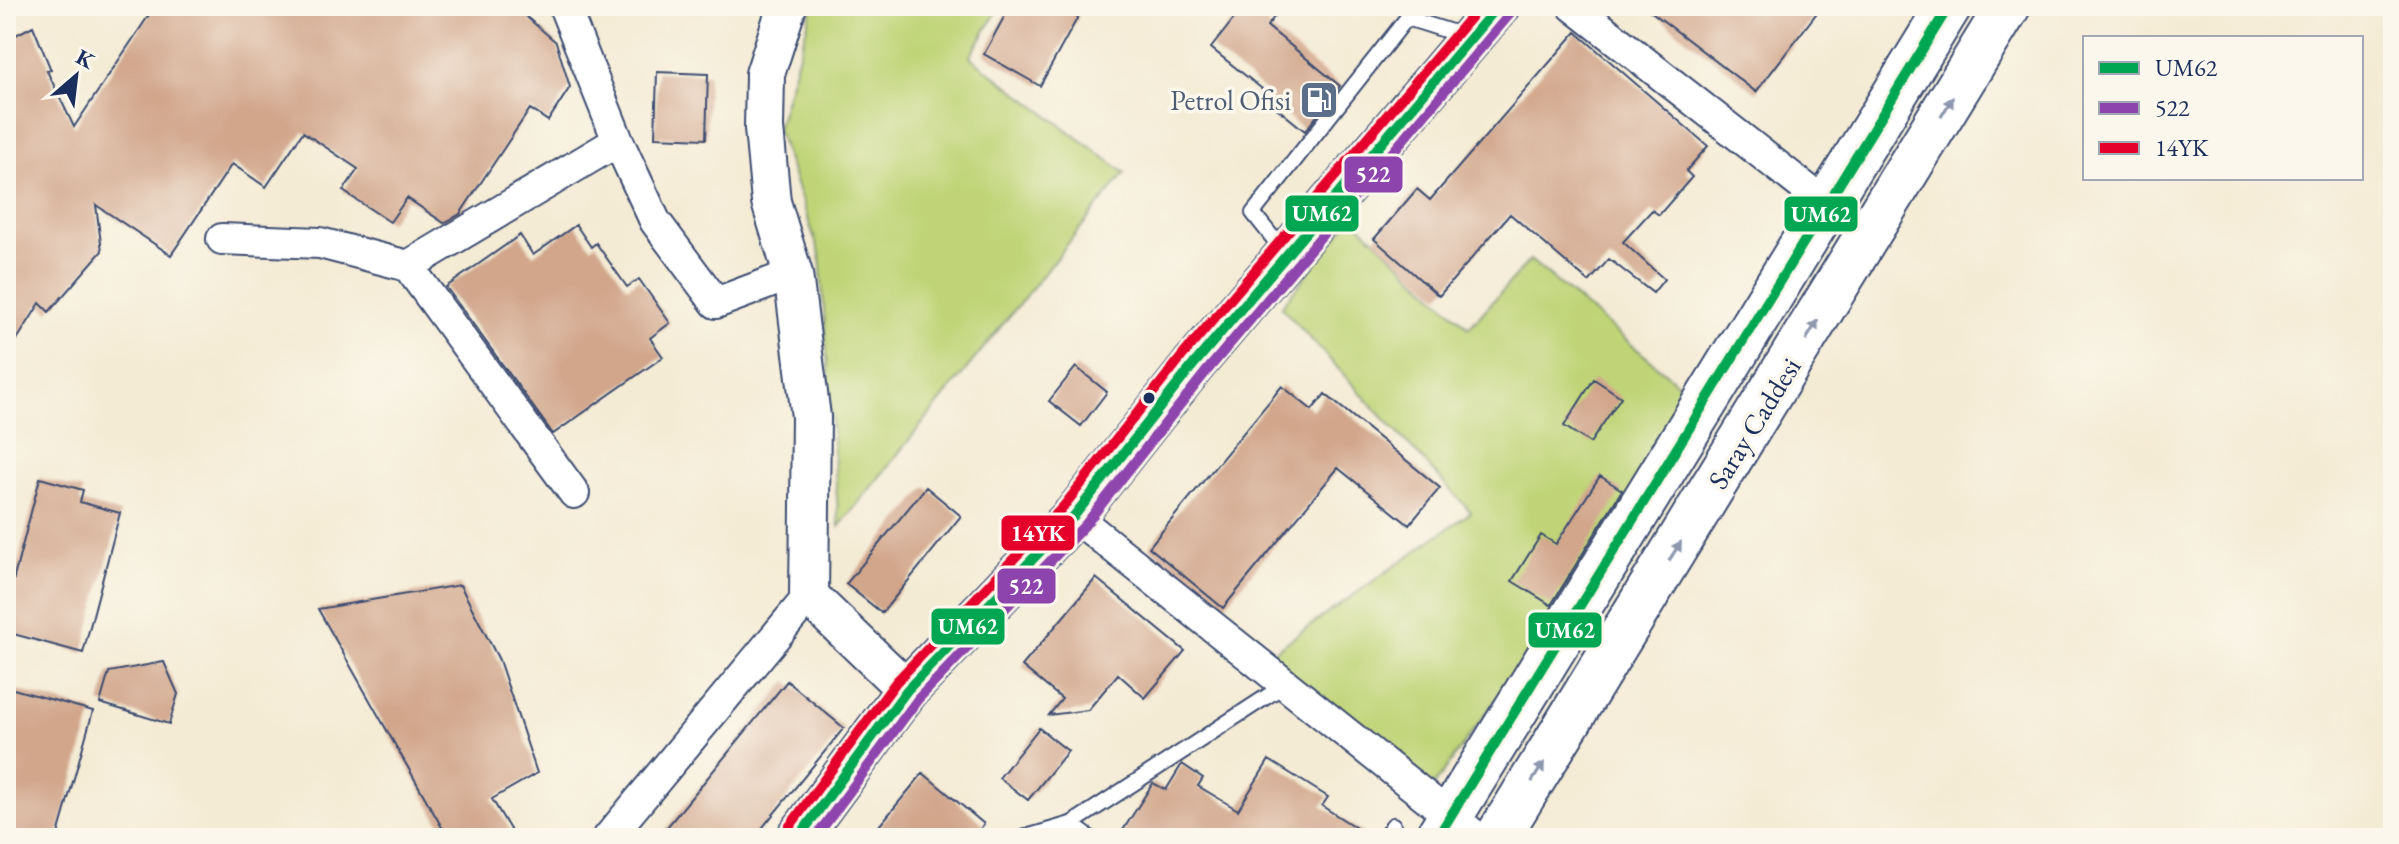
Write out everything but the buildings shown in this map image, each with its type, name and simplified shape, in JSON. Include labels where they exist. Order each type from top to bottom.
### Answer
[{"type":"main road","points":[[798,838],[907,690],[1074,516],[1194,364],[1498,6]]},
{"type":"main road","name":"Saray Caddesi","points":[[1456,830],[1827,205],[1949,6]]},
{"type":"main road","name":"Saray Caddesi","points":[[1497,838],[2008,6]]},
{"type":"street","points":[[564,6],[618,141],[655,221],[716,303],[793,274]]},
{"type":"street","points":[[608,838],[809,596],[811,417],[793,274],[771,202],[764,128],[765,74],[787,6]]},
{"type":"street","points":[[1573,6],[1827,205]]},
{"type":"street","points":[[408,266],[618,141]]},
{"type":"street","points":[[222,239],[320,243],[408,266],[574,493]]},
{"type":"street","points":[[1074,516],[1286,684],[1456,830]]},
{"type":"street","points":[[809,596],[907,690]]},
{"type":"lane","points":[[1287,256],[1253,213],[1407,18],[1469,38]]},
{"type":"lane","points":[[1023,838],[1071,824],[1286,684]]},
{"type":"lane","points":[[1071,824],[1090,838]]},
{"type":"lane","points":[[1384,838],[1393,825]]},
{"type":"green space","points":[[813,6],[1000,6],[970,57],[1125,173],[839,527],[820,254],[777,129]]},
{"type":"green space","points":[[1352,218],[1469,328],[1530,260],[1705,406],[1431,790],[1253,666],[1471,512],[1281,307]]},
{"type":"transit line","name":"14YK","points":[[787,830],[896,682],[1063,507],[1183,355],[1480,6]]},
{"type":"transit line","name":"UM62","points":[[798,838],[907,690],[1074,516],[1194,364],[1498,6]]},
{"type":"transit line","name":"UM62","points":[[1437,838],[1949,6]]},
{"type":"transit line","name":"522","points":[[815,838],[918,699],[1085,525],[1205,373],[1509,15]]},
{"type":"place","name":"Petrol Ofisi","points":[[1319,100]]}]
